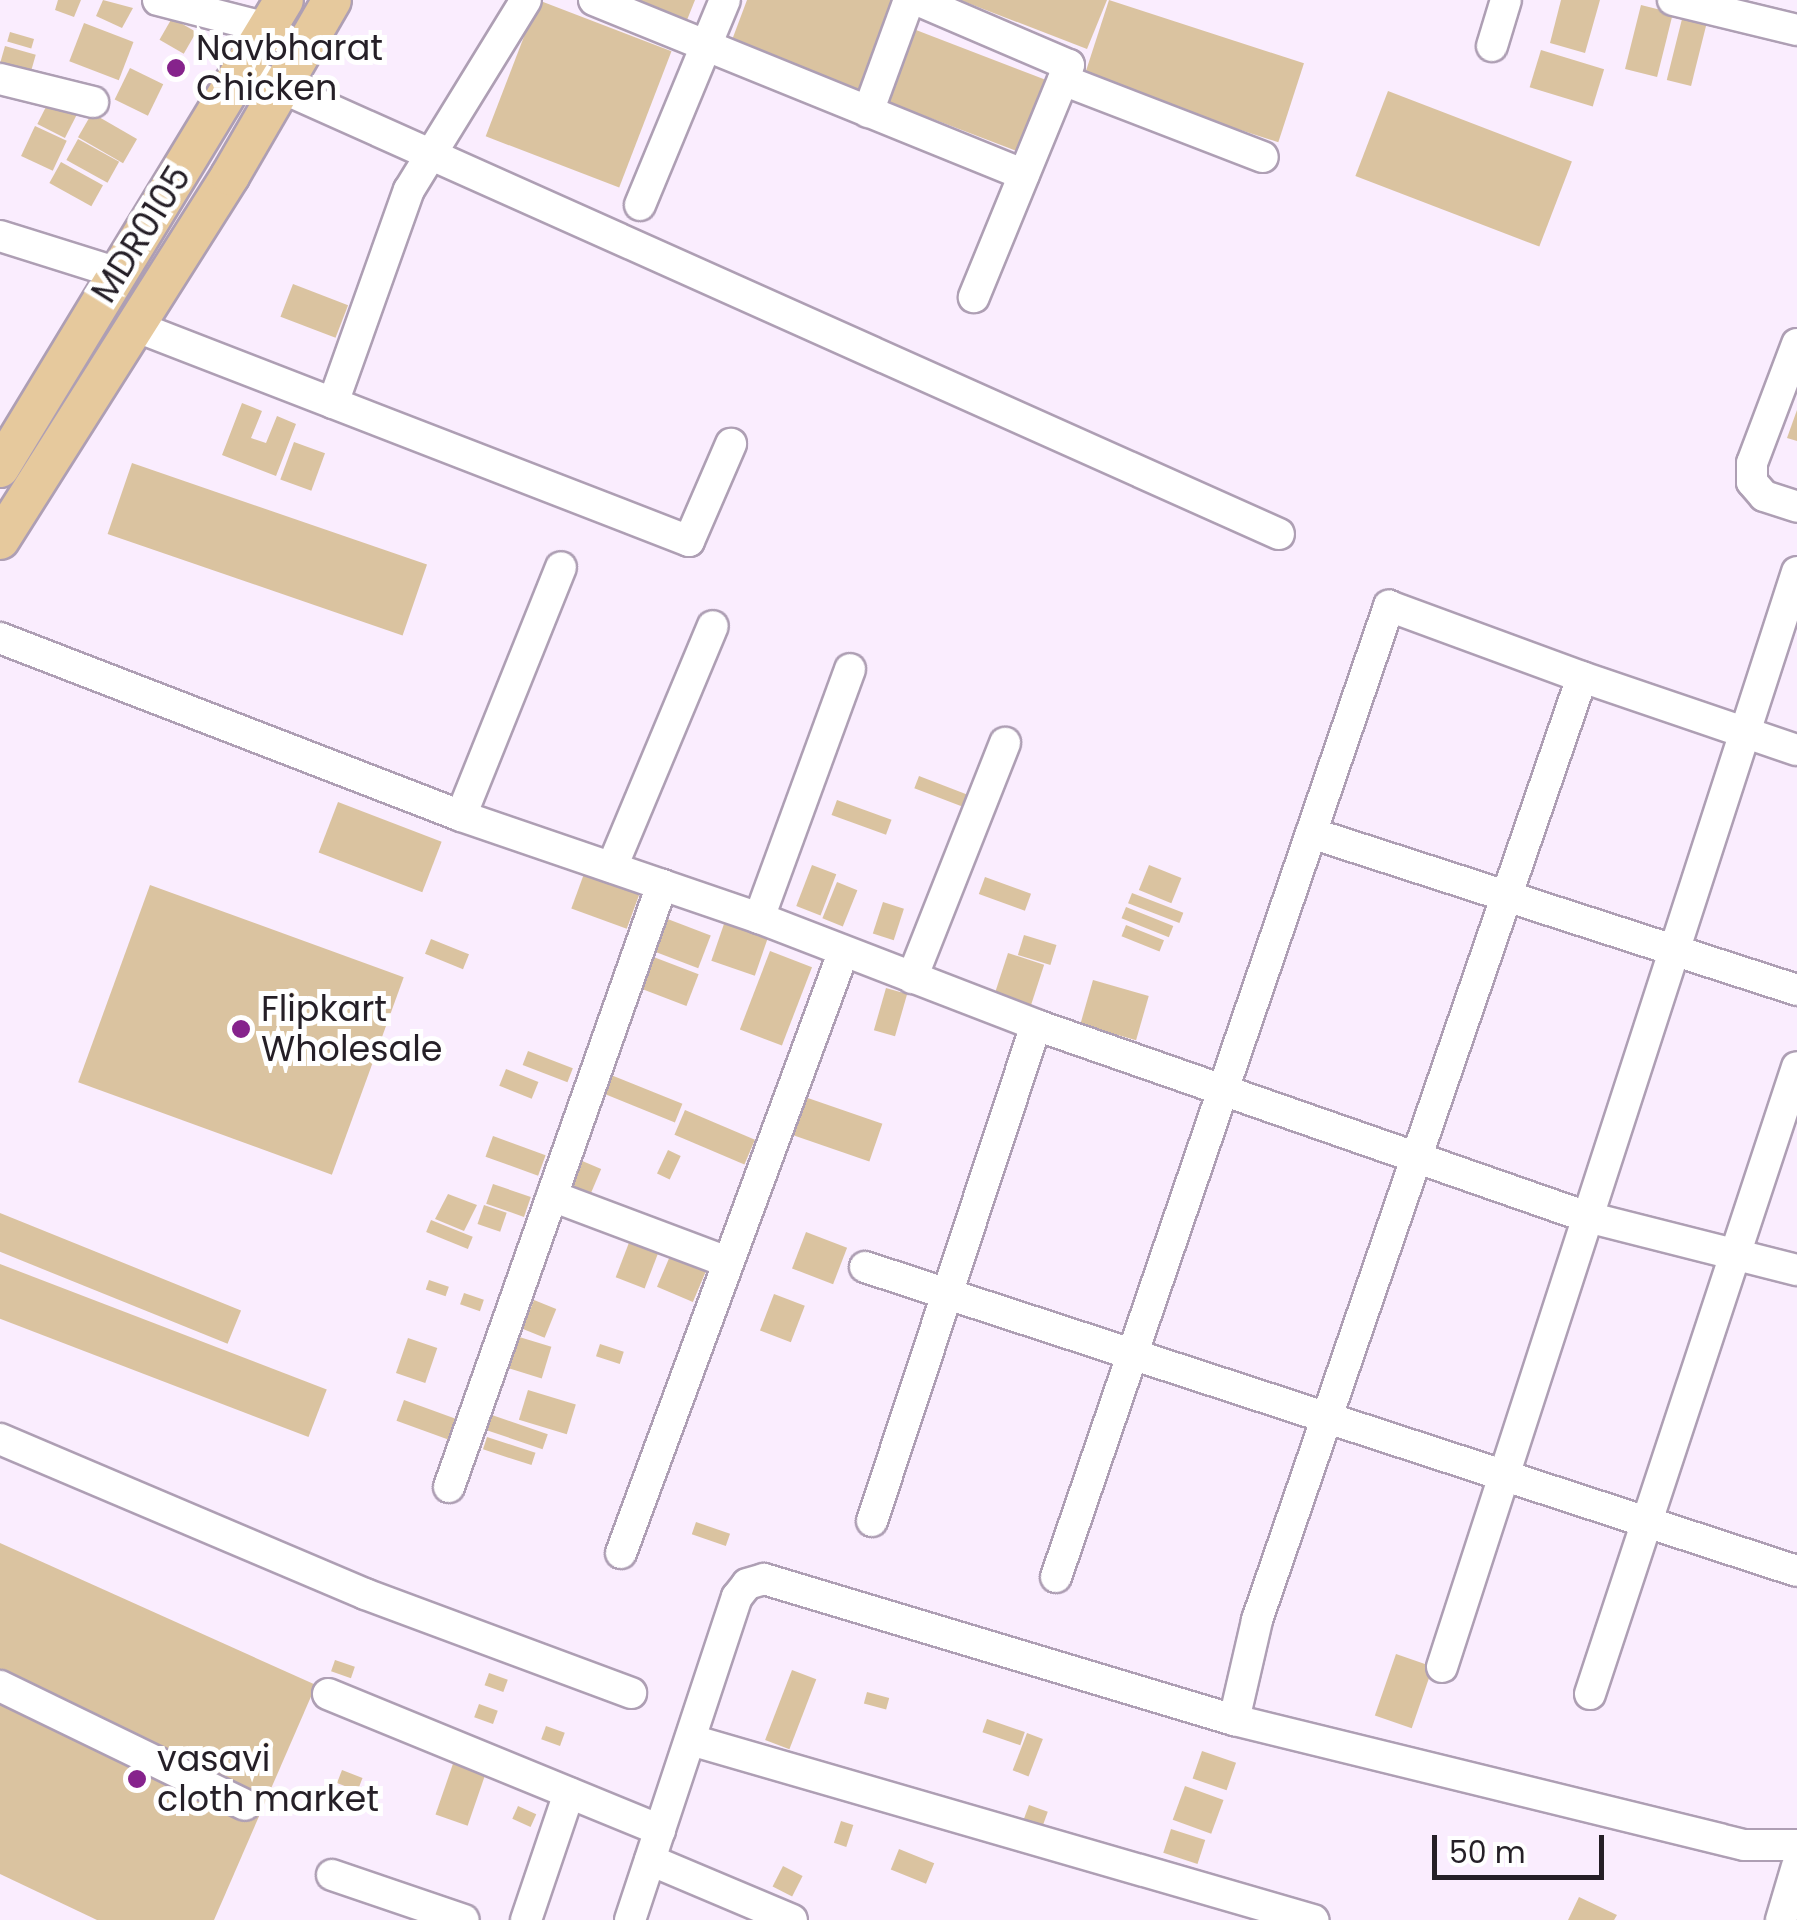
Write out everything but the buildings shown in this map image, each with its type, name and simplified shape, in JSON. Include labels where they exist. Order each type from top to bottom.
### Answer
[{"type":"main road","name":"MDR0105","points":[[0,540],[137,327],[332,0]]},
{"type":"main road","name":"MDR0105","points":[[0,468],[276,14]]},
{"type":"street","points":[[158,0],[276,14],[303,50]]},
{"type":"street","points":[[333,403],[409,190],[526,0]]},
{"type":"street","points":[[594,0],[1024,175]]},
{"type":"street","points":[[640,205],[725,0]]},
{"type":"street","points":[[868,112],[913,0],[1069,65],[974,297]]},
{"type":"street","points":[[1492,46],[1506,0]]},
{"type":"street","points":[[1690,2],[1797,30]]},
{"type":"street","points":[[242,70],[283,84],[1279,534]]},
{"type":"street","points":[[0,80],[93,102]]},
{"type":"street","points":[[1063,80],[1263,158]]},
{"type":"street","points":[[0,236],[118,273]]},
{"type":"street","points":[[137,327],[689,540],[731,444]]},
{"type":"street","points":[[1797,344],[1752,463],[1752,482],[1764,496],[1797,507]]},
{"type":"street","points":[[461,816],[561,567]]},
{"type":"street","points":[[1442,1667],[1797,572]]},
{"type":"street","points":[[1056,1577],[1389,606],[1797,750]]},
{"type":"street","points":[[612,867],[714,626]]},
{"type":"street","points":[[0,638],[461,816],[760,918],[1036,1025],[1588,1216],[1737,1251],[1797,1270]]},
{"type":"street","points":[[760,918],[850,669]]},
{"type":"street","points":[[1234,1720],[1257,1620],[1582,677]]},
{"type":"street","points":[[912,978],[1005,743]]},
{"type":"street","points":[[1311,833],[1797,990]]},
{"type":"street","points":[[449,1487],[662,884]]},
{"type":"street","points":[[621,1553],[842,953]]},
{"type":"street","points":[[872,1521],[1036,1025]]},
{"type":"street","points":[[1590,1694],[1797,1067]]},
{"type":"street","points":[[552,1196],[728,1262]]},
{"type":"street","points":[[865,1266],[1797,1571]]},
{"type":"street","points":[[0,1439],[365,1594],[631,1693]]},
{"type":"street","points":[[630,1920],[737,1597],[747,1584],[764,1579],[1234,1720],[1744,1844],[1797,1844]]},
{"type":"street","points":[[0,1686],[245,1805]]},
{"type":"street","points":[[328,1694],[660,1830]]},
{"type":"street","points":[[691,1740],[1312,1920]]},
{"type":"street","points":[[526,1920],[569,1793]]},
{"type":"street","points":[[650,1860],[774,1916]]},
{"type":"street","points":[[1780,1920],[1797,1866]]},
{"type":"street","points":[[332,1874],[464,1920]]},
{"type":"place","name":"Navbharat Chicken","points":[[176,68]]},
{"type":"place","name":"Flipkart Wholesale","points":[[241,1029]]},
{"type":"place","name":"vasavi cloth market","points":[[137,1779]]}]
